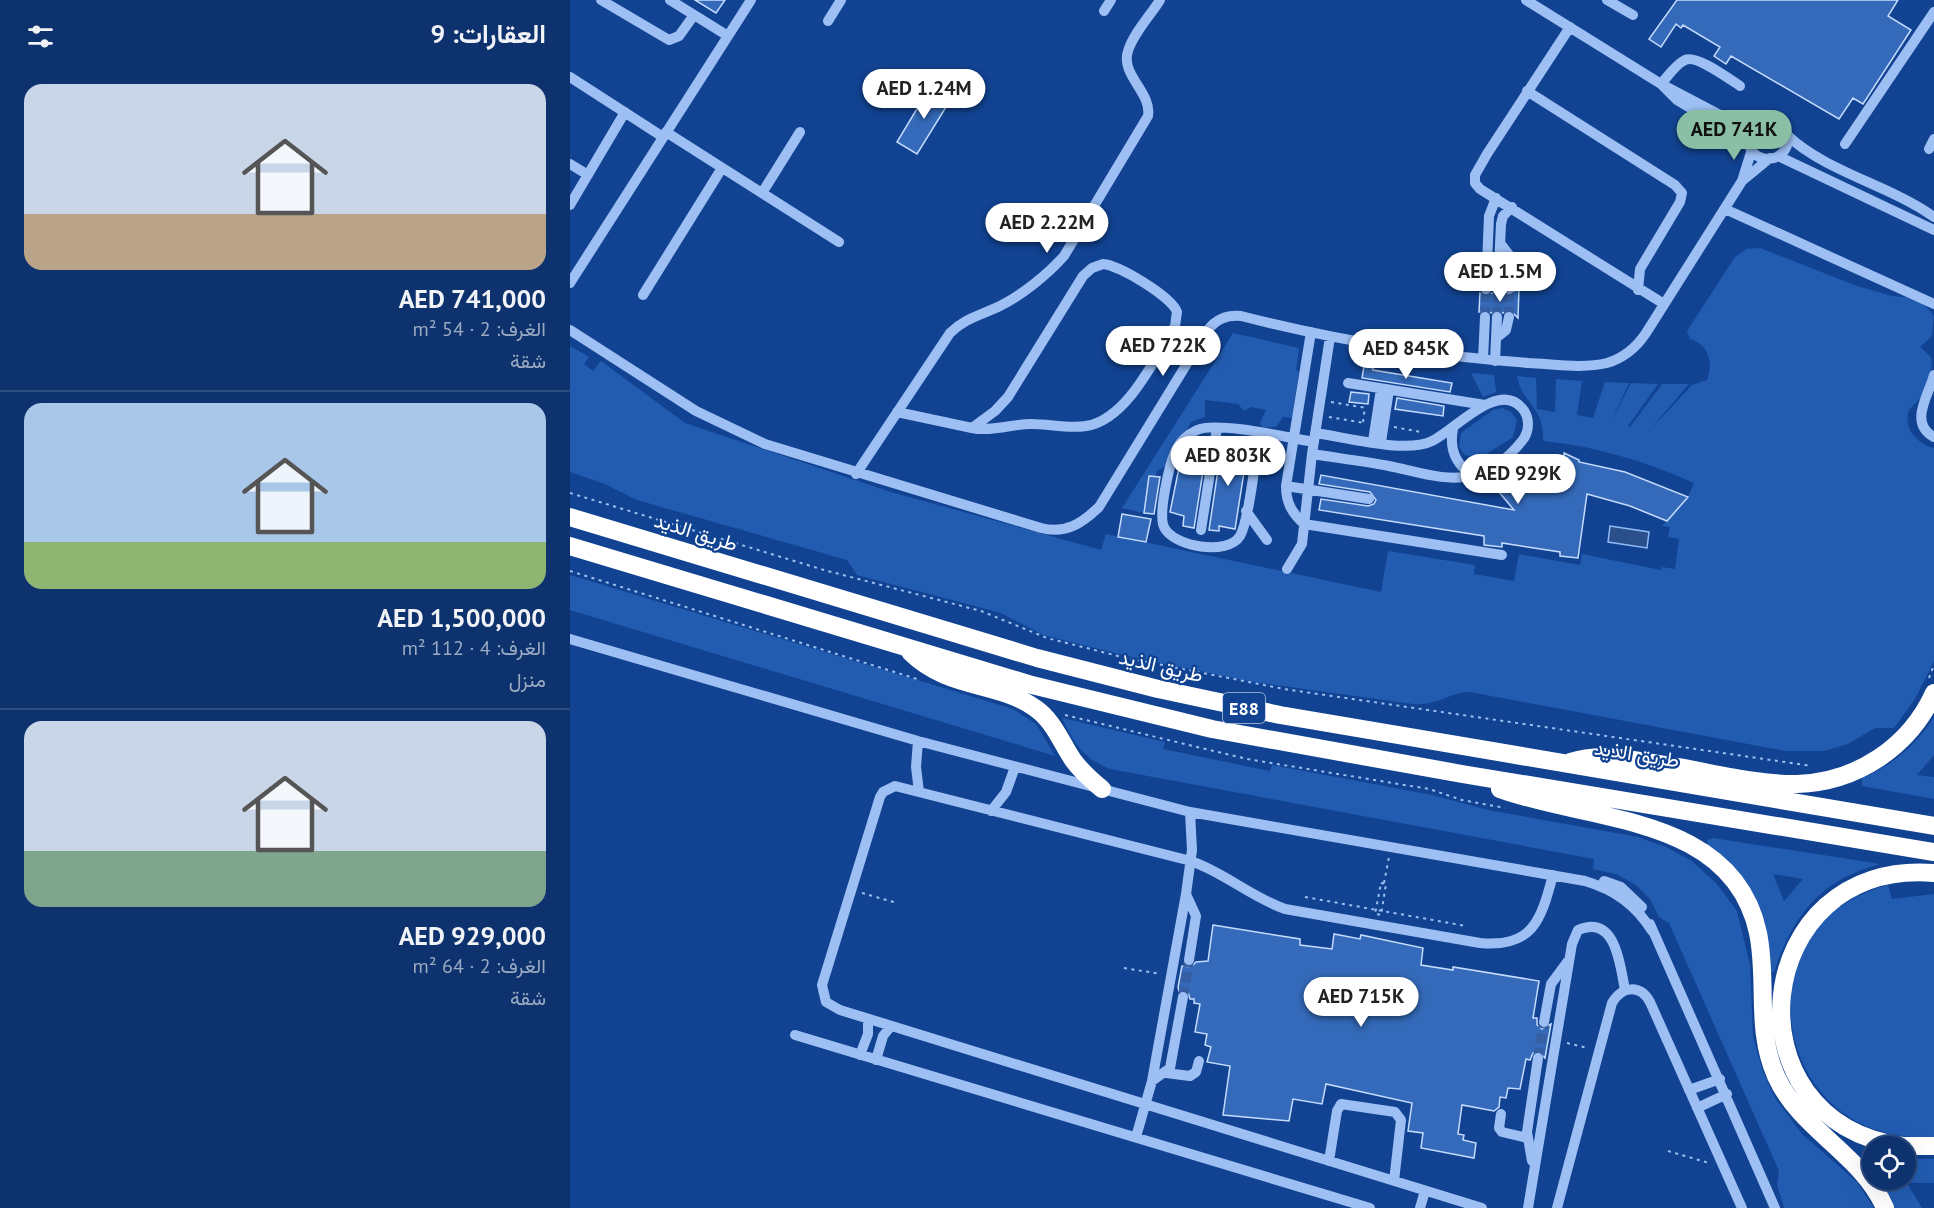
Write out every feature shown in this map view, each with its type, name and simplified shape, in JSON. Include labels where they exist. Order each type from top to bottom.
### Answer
[{"type":"highway","name":"طريق الذيد","points":[[570,517],[1037,658],[1138,684],[1280,715],[1562,765],[1934,826]]},
{"type":"highway","name":"E88","points":[[570,546],[1032,685],[1152,716],[1272,742],[1934,852]]},
{"type":"highway","points":[[904,646],[924,664],[945,676],[1022,700],[1042,713],[1078,766],[1102,789]]},
{"type":"highway","points":[[1562,765],[1579,759],[1610,757],[1771,782],[1818,782],[1841,777],[1882,757],[1916,724],[1931,686]]},
{"type":"highway","points":[[1462,774],[1538,802],[1654,828],[1689,842],[1716,862],[1746,901],[1758,933],[1763,1035],[1777,1079],[1804,1117],[1868,1179],[1885,1208]]},
{"type":"highway","points":[[1866,1136],[1850,1129],[1825,1110],[1805,1087],[1790,1060],[1783,1038],[1780,1016],[1782,986],[1797,943],[1814,919],[1837,898],[1879,877],[1934,873]]},
{"type":"highway","points":[[1916,1146],[1934,1146]]},
{"type":"street","points":[[600,0],[669,40],[679,36],[694,15]]},
{"type":"street","points":[[670,0],[728,36]]},
{"type":"street","points":[[570,282],[751,0]]},
{"type":"street","points":[[828,21],[841,0]]},
{"type":"street","points":[[1104,11],[1111,0]]},
{"type":"street","points":[[856,474],[957,325],[1009,301],[1049,272],[1064,256],[1148,116],[1147,100],[1128,68],[1127,58],[1129,48],[1160,0]]},
{"type":"street","points":[[1526,0],[1661,84],[1729,119],[1759,121],[1769,119],[1779,122],[1788,136],[1816,156],[1900,196],[1934,217]]},
{"type":"street","points":[[1607,0],[1633,15]]},
{"type":"street","points":[[1845,144],[1934,13]]},
{"type":"street","points":[[1570,27],[1487,154],[1474,183],[1638,290],[1664,304]]},
{"type":"street","points":[[1661,84],[1683,60],[1694,58],[1740,86]]},
{"type":"street","points":[[570,77],[722,168],[839,242]]},
{"type":"street","points":[[1661,84],[1677,100],[1750,147],[1759,156],[1774,157],[1822,176],[1909,221],[1934,230]]},
{"type":"street","points":[[1527,91],[1679,188],[1682,198],[1640,269],[1638,290]]},
{"type":"street","points":[[570,205],[625,112]]},
{"type":"street","points":[[570,330],[696,411],[765,444],[856,474],[1041,528],[1051,530],[1071,528],[1090,516],[1106,497],[1208,331],[1218,320],[1241,316],[1330,337],[1495,361],[1592,365],[1611,362],[1629,353],[1638,344],[1742,181],[1750,147],[1749,134],[1759,121]]},
{"type":"street","points":[[762,193],[800,132]]},
{"type":"street","points":[[1742,181],[1785,150],[1788,136]]},
{"type":"street","points":[[570,164],[588,176]]},
{"type":"street","points":[[643,295],[722,168]]},
{"type":"street","points":[[1486,288],[1489,216],[1496,198]]},
{"type":"street","points":[[1504,289],[1500,243],[1501,219],[1512,207]]},
{"type":"street","points":[[1725,209],[1840,264],[1934,304]]},
{"type":"street","points":[[897,412],[972,428],[1032,424],[1083,427],[1102,422],[1134,390],[1175,326],[1178,317],[1176,307],[1169,300],[1115,267],[1103,264],[1092,268],[1083,276],[1008,397],[972,428]]},
{"type":"street","points":[[1620,278],[1640,269]]},
{"type":"street","points":[[1483,359],[1485,317]]},
{"type":"street","points":[[1495,361],[1497,317]]},
{"type":"street","points":[[1496,338],[1506,330],[1509,317]]},
{"type":"street","points":[[1311,332],[1286,486],[1288,504],[1304,524],[1502,555]]},
{"type":"street","points":[[1287,569],[1302,544],[1314,438],[1330,337]]},
{"type":"street","points":[[1934,375],[1920,416],[1923,429],[1934,437]]},
{"type":"street","points":[[1348,382],[1485,405]]},
{"type":"street","points":[[1377,442],[1385,389]]},
{"type":"street","points":[[1259,433],[1241,535],[1229,546],[1221,548],[1181,541],[1168,533],[1164,527],[1162,512],[1175,451],[1189,434],[1199,429],[1217,428],[1259,433],[1293,439],[1314,438],[1423,444],[1453,429],[1485,405],[1500,399],[1517,404],[1527,418],[1527,432],[1519,444],[1504,459],[1473,476],[1436,475],[1312,454]]},
{"type":"street","points":[[1201,530],[1217,428]]},
{"type":"street","points":[[1453,429],[1451,438],[1454,456],[1458,464],[1473,476]]},
{"type":"street","points":[[1286,486],[1369,499]]},
{"type":"street","points":[[1246,511],[1267,540]]},
{"type":"street","points":[[570,639],[918,741],[1190,812],[1574,879],[1597,885],[1619,895],[1638,911],[1652,930],[1727,1094],[1774,1208]]},
{"type":"street","points":[[918,741],[916,767],[919,792]]},
{"type":"street","points":[[991,811],[1006,792],[1015,767]]},
{"type":"street","points":[[1482,1208],[868,1019],[832,1007],[826,1002],[822,990],[883,792],[895,786],[1191,861],[1216,870],[1266,902],[1285,909],[1493,945],[1515,941],[1533,928],[1544,910],[1553,876]]},
{"type":"street","points":[[1136,1137],[1152,1081],[1186,894],[1191,861],[1190,812]]},
{"type":"street","points":[[1186,894],[1196,916],[1189,960]]},
{"type":"street","points":[[1528,1208],[1568,961],[1578,930],[1586,927],[1603,930],[1614,941],[1625,990]]},
{"type":"street","points":[[1544,1022],[1551,984],[1568,961]]},
{"type":"street","points":[[1557,1208],[1612,1003],[1617,995],[1625,990],[1640,991],[1646,995],[1742,1208]]},
{"type":"street","points":[[1152,1081],[1166,1073],[1172,1062],[1183,997]]},
{"type":"street","points":[[860,1055],[868,1034],[868,1019]]},
{"type":"street","points":[[876,1060],[883,1036],[891,1026]]},
{"type":"street","points":[[795,1035],[1370,1208]]},
{"type":"street","points":[[1533,1167],[1528,1138],[1538,1058]]},
{"type":"street","points":[[1166,1073],[1190,1076],[1196,1072],[1199,1061]]},
{"type":"street","points":[[1689,1090],[1720,1079]]},
{"type":"street","points":[[1697,1108],[1727,1094]]},
{"type":"street","points":[[1329,1161],[1337,1111],[1341,1104],[1395,1112],[1401,1120],[1394,1181]]},
{"type":"street","points":[[1501,1114],[1499,1128],[1502,1132],[1528,1138]]},
{"type":"street","points":[[1420,1208],[1425,1191]]},
{"type":"path","points":[[570,493],[824,570],[981,611],[1047,638],[1122,657],[1284,689],[1815,766]]},
{"type":"path","points":[[570,571],[922,680]]},
{"type":"path","points":[[1931,686],[1934,665]]},
{"type":"path","points":[[1042,713],[1047,711],[1247,759],[1429,789],[1462,800],[1506,808]]},
{"type":"path","points":[[1382,911],[1390,847]]},
{"type":"path","points":[[1376,910],[1381,883],[1384,884]]},
{"type":"path","points":[[851,890],[897,903]]},
{"type":"path","points":[[1305,897],[1466,926]]},
{"type":"path","points":[[1124,968],[1170,976]]},
{"type":"path","points":[[1555,1041],[1600,1051]]},
{"type":"path","points":[[1668,1151],[1713,1165]]},
{"type":"shaded area","points":[[1760,248],[1857,286],[1892,296],[1912,298],[1925,305],[1934,316],[1932,336],[1920,347],[1931,357],[1931,375],[1924,392],[1909,410],[1907,419],[1914,436],[1923,444],[1934,448],[1934,661],[1915,699],[1894,728],[1875,728],[1848,744],[1824,751],[1786,751],[1470,692],[1430,703],[1413,704],[1253,682],[1127,656],[1043,635],[1001,613],[857,575],[847,560],[637,500],[605,484],[570,472],[570,346],[589,357],[584,364],[593,371],[601,361],[685,423],[891,492],[1101,550],[1106,534],[1381,592],[1388,551],[1475,565],[1474,574],[1514,581],[1519,554],[1580,565],[1582,554],[1661,570],[1662,567],[1675,569],[1679,539],[1668,537],[1670,527],[1662,526],[1688,497],[1694,483],[1620,456],[1563,443],[1543,441],[1540,419],[1523,393],[1517,376],[1536,378],[1537,409],[1555,412],[1556,379],[1582,381],[1577,415],[1593,418],[1605,382],[1629,383],[1611,422],[1631,383],[1658,384],[1628,426],[1630,427],[1662,384],[1689,384],[1648,432],[1692,385],[1707,380],[1710,367],[1708,355],[1701,345],[1690,339],[1687,331],[1735,257],[1747,249]]},
{"type":"shaded area","points":[[1233,333],[1299,348],[1296,370],[1299,371],[1292,418],[1283,417],[1276,427],[1262,427],[1260,423],[1266,410],[1252,407],[1244,411],[1238,404],[1205,400],[1205,417],[1191,422],[1168,465],[1157,471],[1155,477],[1149,476],[1144,513],[1122,508]]},
{"type":"shaded area","points":[[1471,373],[1494,375],[1496,392],[1483,397]]},
{"type":"shaded area","points":[[1502,408],[1511,412],[1517,420],[1513,437],[1480,458],[1465,455],[1459,447],[1461,433],[1493,410]]},
{"type":"shaded area","points":[[1610,526],[1649,532],[1647,548],[1608,542]]},
{"type":"shaded area","points":[[570,575],[1013,709],[1036,724],[1055,756],[570,610]]},
{"type":"shaded area","points":[[1934,717],[1934,755],[1917,775],[1934,777],[1934,799],[1862,786],[1862,778],[1884,767],[1903,753]]},
{"type":"shaded area","points":[[1062,718],[1165,742],[1163,749],[1270,771],[1272,765],[1432,795],[1488,810],[1638,837],[1666,847],[1692,861],[1717,884],[1737,911],[1750,965],[1753,1036],[1762,1069],[1775,1098],[1802,1134],[1857,1182],[1874,1208],[1784,1208],[1777,1185],[1779,1171],[1669,923],[1659,917],[1650,899],[1636,885],[1616,874],[1593,869],[1594,859],[1110,769],[1086,755],[1071,736]]},
{"type":"shaded area","points":[[1713,838],[1880,864],[1859,871],[1825,890],[1800,917],[1790,933],[1774,972],[1770,973],[1721,856],[1708,846],[1707,840]],"holes":[[[1773,874],[1803,879],[1784,901]]]},
{"type":"shaded area","points":[[1888,885],[1892,899],[1934,894],[1934,1137],[1879,1131],[1837,1108],[1807,1072],[1793,1030],[1792,985],[1808,942],[1839,907]]},
{"type":"shaded area","points":[[1916,1159],[1934,1159],[1934,1183],[1916,1183]]},
{"type":"shaded area","points":[[1881,1190],[1911,1190],[1922,1208],[1892,1208]]},
{"type":"building","points":[[695,0],[725,0],[716,13]]},
{"type":"building","points":[[1677,0],[1898,0],[1888,16],[1911,30],[1863,104],[1853,98],[1839,119],[1731,56],[1726,64],[1714,56],[1720,47],[1683,25],[1681,28],[1676,24],[1661,47],[1649,39]]},
{"type":"building","points":[[930,87],[951,99],[917,154],[897,142]]},
{"type":"building","points":[[1519,289],[1518,318],[1510,310],[1503,313],[1497,310],[1491,313],[1485,310],[1479,312],[1480,293],[1485,296],[1492,293],[1497,296],[1504,294],[1509,296]]},
{"type":"building","points":[[1364,366],[1373,368],[1373,370],[1452,383],[1450,392],[1362,378]]},
{"type":"building","points":[[1351,392],[1369,394],[1368,404],[1349,402]]},
{"type":"building","points":[[1397,398],[1444,406],[1443,416],[1395,409]]},
{"type":"building","points":[[1222,443],[1248,447],[1235,529],[1219,526],[1219,531],[1209,530]]},
{"type":"building","points":[[1195,444],[1207,446],[1194,528],[1183,526],[1184,516],[1170,512],[1181,458],[1193,460]]},
{"type":"building","points":[[1564,453],[1579,462],[1625,472],[1688,497],[1667,521],[1630,506],[1587,494],[1578,558],[1560,556],[1560,552],[1502,543],[1502,547],[1484,545],[1484,536],[1319,510],[1321,499],[1368,506],[1374,504],[1376,500],[1370,492],[1319,484],[1321,475],[1514,510],[1499,492],[1512,478],[1539,463],[1545,464],[1546,467],[1563,463]]},
{"type":"building","points":[[1149,476],[1160,477],[1154,514],[1144,513]]},
{"type":"building","points":[[1122,514],[1151,519],[1146,542],[1118,537]]},
{"type":"building","points":[[1213,925],[1300,939],[1300,945],[1332,949],[1334,934],[1360,939],[1361,935],[1423,948],[1421,965],[1453,970],[1453,967],[1539,981],[1533,1018],[1537,1018],[1537,1025],[1542,1029],[1551,1024],[1545,1058],[1539,1051],[1533,1053],[1530,1060],[1526,1059],[1520,1089],[1508,1088],[1506,1098],[1500,1097],[1499,1107],[1494,1111],[1462,1105],[1458,1134],[1464,1135],[1463,1140],[1476,1143],[1474,1158],[1421,1148],[1423,1133],[1408,1131],[1412,1103],[1326,1084],[1322,1104],[1293,1099],[1289,1121],[1223,1115],[1230,1066],[1207,1062],[1211,1047],[1205,1045],[1207,1034],[1195,1032],[1200,1004],[1194,1003],[1194,999],[1190,999],[1188,992],[1179,991],[1178,987],[1182,966],[1191,967],[1196,962],[1208,961]]},
{"type":"tunnel","points":[[1485,317],[1486,289]]},
{"type":"tunnel","points":[[1497,317],[1498,289]]},
{"type":"tunnel","points":[[1509,289],[1509,317]]},
{"type":"tunnel","points":[[1183,997],[1189,960]]},
{"type":"tunnel","points":[[1538,1058],[1544,1022]]}]
